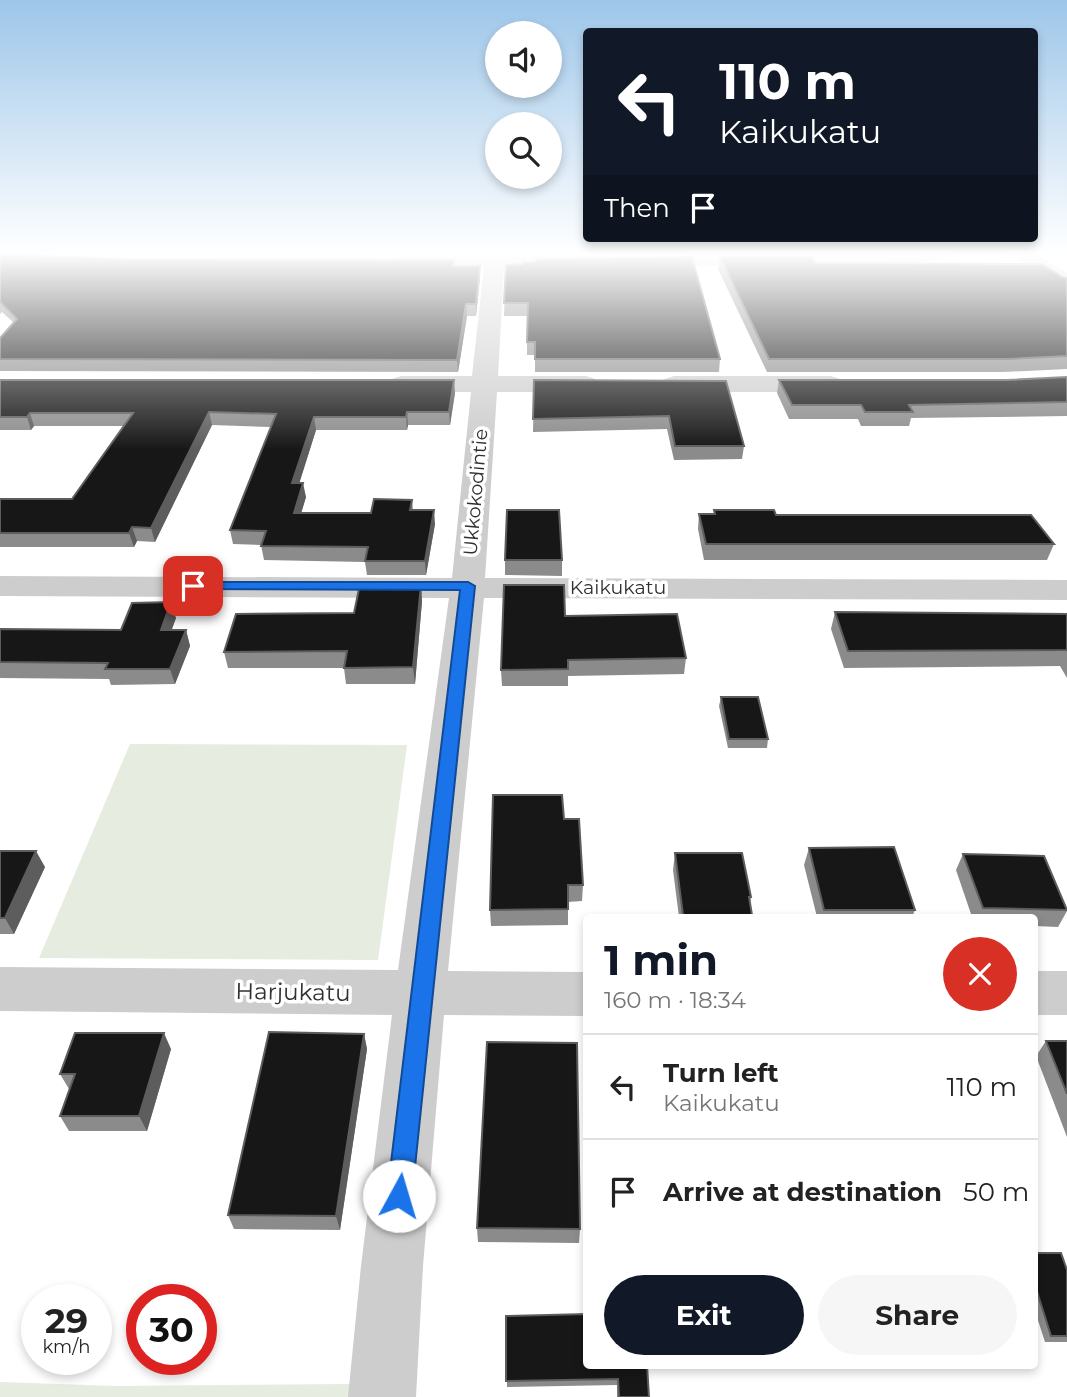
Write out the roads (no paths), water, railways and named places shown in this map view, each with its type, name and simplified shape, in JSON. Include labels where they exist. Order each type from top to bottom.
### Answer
[{"type":"street","name":"Ukkokodintie","points":[[382,1397],[390,1278],[420,994],[468,586],[490,319]]},
{"type":"street","points":[[374,384],[607,384]]},
{"type":"street","points":[[646,384],[859,384]]},
{"type":"street","name":"Kaikukatu","points":[[0,586],[1067,590]]},
{"type":"street","name":"Harjukatu","points":[[0,989],[420,994],[583,993]]},
{"type":"street","points":[[1038,993],[1067,993]]}]
